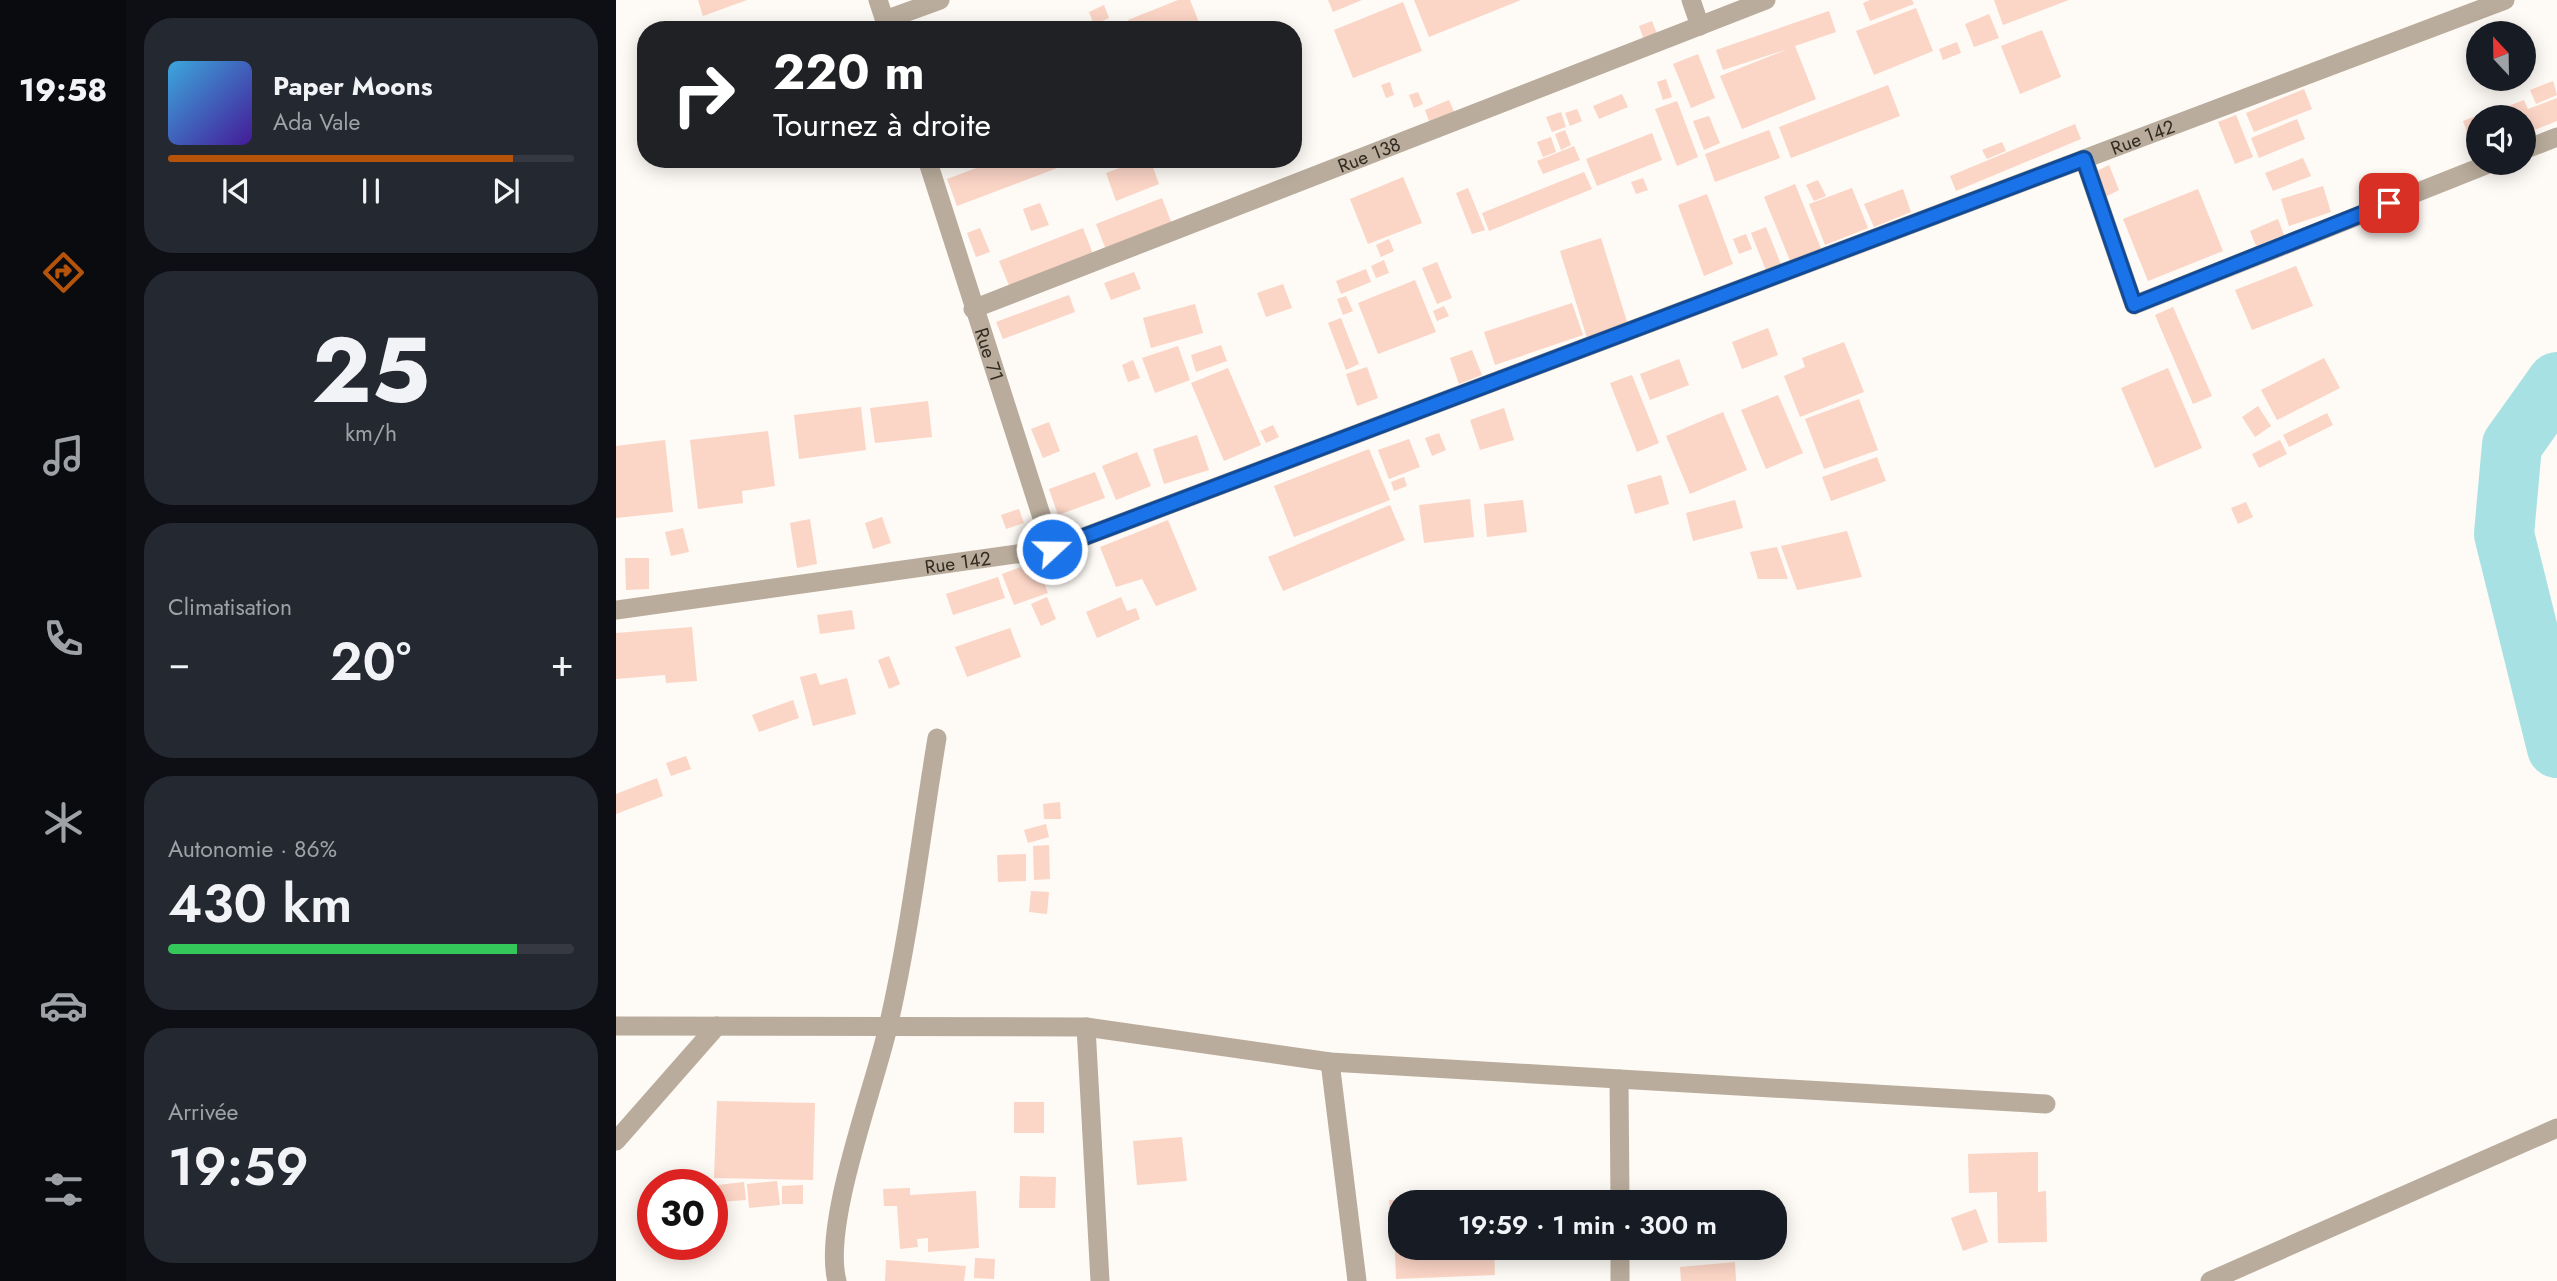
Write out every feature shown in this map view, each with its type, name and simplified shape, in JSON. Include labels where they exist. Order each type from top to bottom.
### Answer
[{"type":"street","points":[[878,0],[885,21]]},
{"type":"street","points":[[895,21],[940,0]]},
{"type":"street","points":[[1690,0],[1700,26]]},
{"type":"street","name":"Rue 138","points":[[973,309],[1766,0]]},
{"type":"street","name":"Rue 142","points":[[616,610],[1052,549],[2505,0]]},
{"type":"street","points":[[2536,145],[2557,137]]},
{"type":"street","points":[[2084,159],[2134,305],[2466,173]]},
{"type":"street","name":"Rue 71","points":[[930,168],[1052,549]]},
{"type":"street","points":[[837,1281],[834,1269],[839,1209],[888,1026],[937,738]]},
{"type":"street","points":[[616,1026],[1086,1027],[1330,1062],[2046,1104]]},
{"type":"street","points":[[616,1141],[717,1026]]},
{"type":"street","points":[[1086,1027],[1101,1281]]},
{"type":"street","points":[[1330,1062],[1357,1281]]},
{"type":"street","points":[[1619,1079],[1620,1190]]},
{"type":"street","points":[[2210,1281],[2557,1128]]},
{"type":"street","points":[[1620,1260],[1620,1281]]},
{"type":"building","points":[[698,0],[747,0],[703,16]]},
{"type":"building","points":[[1178,0],[1190,0],[1198,21],[1128,21]]},
{"type":"building","points":[[1328,0],[1362,0],[1333,12]]},
{"type":"building","points":[[1414,0],[1521,0],[1429,37]]},
{"type":"building","points":[[1870,0],[1912,0],[1914,4],[1870,21],[1863,3]]},
{"type":"building","points":[[1994,0],[2069,0],[2003,25]]},
{"type":"building","points":[[1403,2],[1422,51],[1353,78],[1334,30]]},
{"type":"building","points":[[1104,5],[1109,18],[1092,21],[1089,12]]},
{"type":"building","points":[[1916,8],[1933,51],[1874,75],[1856,31]]},
{"type":"building","points":[[1829,11],[1836,32],[1795,46],[1816,99],[1742,129],[1720,76],[1788,49],[1723,70],[1716,50]]},
{"type":"building","points":[[1989,14],[1999,38],[1974,47],[1965,24]]},
{"type":"building","points":[[1652,21],[1657,34],[1644,40],[1639,26]]},
{"type":"building","points":[[2042,30],[2061,77],[2020,94],[2001,46]]},
{"type":"building","points":[[1957,42],[1961,53],[1943,60],[1939,49]]},
{"type":"building","points":[[1698,54],[1715,98],[1691,108],[1673,64]]},
{"type":"building","points":[[1666,79],[1672,97],[1663,100],[1657,82]]},
{"type":"building","points":[[2553,81],[2557,95],[2536,104],[2530,91],[2536,91],[2536,88]]},
{"type":"building","points":[[1390,82],[1394,95],[1386,98],[1381,85]]},
{"type":"building","points":[[1888,85],[1900,116],[1791,158],[1779,127]]},
{"type":"building","points":[[2304,89],[2312,109],[2254,132],[2246,113]]},
{"type":"building","points":[[1418,92],[1423,104],[1414,108],[1409,95]]},
{"type":"building","points":[[1622,94],[1628,107],[1599,119],[1593,106]]},
{"type":"building","points":[[2557,98],[2557,121],[2536,129],[2536,106]]},
{"type":"building","points":[[1449,100],[1455,114],[1430,124],[1425,110]]},
{"type":"building","points":[[2524,100],[2526,105],[2511,105]]},
{"type":"building","points":[[1677,101],[1698,157],[1677,166],[1655,109]]},
{"type":"building","points":[[1577,109],[1582,121],[1570,126],[1565,113]]},
{"type":"building","points":[[1561,112],[1566,127],[1552,132],[1546,117]]},
{"type":"building","points":[[2236,115],[2253,157],[2235,164],[2218,122]]},
{"type":"building","points":[[1709,116],[1720,143],[1704,150],[1693,121]]},
{"type":"building","points":[[2297,119],[2305,139],[2259,158],[2251,138]]},
{"type":"building","points":[[2075,124],[2081,139],[1956,191],[1950,176]]},
{"type":"building","points":[[1565,130],[1571,145],[1561,150],[1555,134]]},
{"type":"building","points":[[1769,130],[1780,158],[1715,182],[1705,154]]},
{"type":"building","points":[[1652,133],[1662,160],[1597,186],[1586,159]]},
{"type":"building","points":[[1551,137],[1556,152],[1543,157],[1537,142]]},
{"type":"building","points":[[2002,142],[2006,151],[1987,159],[1982,150]]},
{"type":"building","points":[[1574,146],[1580,160],[1543,174],[1537,161]]},
{"type":"building","points":[[2303,158],[2311,176],[2273,191],[2265,173]]},
{"type":"building","points":[[2109,165],[2119,190],[2105,197],[2095,172]]},
{"type":"building","points":[[976,168],[1057,168],[957,206],[947,179]]},
{"type":"building","points":[[1119,168],[1153,168],[1159,184],[1116,201],[1106,173]]},
{"type":"building","points":[[1584,172],[1592,189],[1489,231],[1482,213]]},
{"type":"building","points":[[1403,177],[1422,223],[1368,244],[1350,199]]},
{"type":"building","points":[[1643,178],[1648,190],[1636,194],[1631,182]]},
{"type":"building","points":[[1818,180],[1826,196],[1814,201],[1806,185]]},
{"type":"building","points":[[1795,184],[1822,251],[1791,263],[1764,197]]},
{"type":"building","points":[[2323,186],[2331,212],[2289,226],[2281,199]]},
{"type":"building","points":[[1468,188],[1485,230],[1472,234],[1456,193]]},
{"type":"building","points":[[1852,188],[1868,228],[1825,245],[1809,204]]},
{"type":"building","points":[[1903,189],[1911,212],[1874,227],[1864,204]]},
{"type":"building","points":[[2198,189],[2223,251],[2148,281],[2123,219]]},
{"type":"building","points":[[1707,194],[1733,264],[1704,276],[1678,205]]},
{"type":"building","points":[[1162,198],[1172,224],[1106,250],[1096,224]]},
{"type":"building","points":[[1040,203],[1049,225],[1031,231],[1023,209]]},
{"type":"building","points":[[2278,219],[2284,235],[2256,246],[2250,231]]},
{"type":"building","points":[[1766,227],[1782,267],[1767,273],[1751,233]]},
{"type":"building","points":[[980,228],[990,252],[976,257],[967,233]]},
{"type":"building","points":[[1083,228],[1093,254],[1010,288],[999,261]]},
{"type":"building","points":[[1746,234],[1752,249],[1739,254],[1733,239]]},
{"type":"building","points":[[1601,238],[1628,325],[1587,338],[1560,251]]},
{"type":"building","points":[[1389,239],[1394,251],[1381,257],[1376,245]]},
{"type":"building","points":[[1384,260],[1389,273],[1376,278],[1371,266]]},
{"type":"building","points":[[1437,262],[1452,298],[1437,304],[1422,268]]},
{"type":"building","points":[[2296,266],[2313,306],[2252,330],[2235,290]]},
{"type":"building","points":[[1366,269],[1371,282],[1341,294],[1336,281]]},
{"type":"building","points":[[1134,272],[1141,289],[1111,300],[1104,283]]},
{"type":"building","points":[[1415,280],[1436,332],[1378,354],[1358,303]]},
{"type":"building","points":[[1283,284],[1292,308],[1266,317],[1257,293]]},
{"type":"building","points":[[1069,295],[1075,312],[1003,339],[996,322]]},
{"type":"building","points":[[1346,296],[1353,311],[1343,315],[1337,299]]},
{"type":"building","points":[[1572,303],[1583,335],[1495,365],[1484,332]]},
{"type":"building","points":[[1195,304],[1203,333],[1151,348],[1143,318]]},
{"type":"building","points":[[1444,306],[1449,316],[1437,321],[1433,311]]},
{"type":"building","points":[[2173,307],[2212,396],[2193,404],[2155,315]]},
{"type":"building","points":[[1341,318],[1359,364],[1346,370],[1328,323]]},
{"type":"building","points":[[1768,328],[1778,355],[1742,369],[1732,342]]},
{"type":"building","points":[[1844,342],[1864,392],[1800,417],[1784,376],[1805,367],[1802,358]]},
{"type":"building","points":[[1221,345],[1227,361],[1196,372],[1191,355]]},
{"type":"building","points":[[1178,346],[1190,380],[1155,393],[1142,358]]},
{"type":"building","points":[[1472,350],[1482,375],[1459,384],[1450,358]]},
{"type":"building","points":[[2324,358],[2340,388],[2277,420],[2261,390]]},
{"type":"building","points":[[1679,359],[1689,385],[1650,400],[1640,374]]},
{"type":"building","points":[[1133,360],[1140,378],[1128,382],[1122,365]]},
{"type":"building","points":[[1367,367],[1378,398],[1357,406],[1346,374]]},
{"type":"building","points":[[1228,368],[1261,445],[1224,461],[1191,383]]},
{"type":"building","points":[[2168,368],[2202,448],[2155,468],[2121,388]]},
{"type":"building","points":[[1632,375],[1659,443],[1637,452],[1610,383]]},
{"type":"building","points":[[1778,395],[1803,453],[1766,469],[1741,410]]},
{"type":"building","points":[[1859,399],[1878,450],[1824,469],[1805,419]]},
{"type":"building","points":[[928,401],[932,437],[875,443],[870,408]]},
{"type":"building","points":[[2258,406],[2271,426],[2255,437],[2242,417]]},
{"type":"building","points":[[861,407],[866,450],[799,459],[794,415]]},
{"type":"building","points":[[1504,408],[1514,440],[1480,450],[1470,420]]},
{"type":"building","points":[[1723,412],[1747,470],[1690,494],[1666,436]]},
{"type":"building","points":[[2327,413],[2333,425],[2289,447],[2283,435]]},
{"type":"building","points":[[1049,422],[1060,451],[1043,458],[1031,429]]},
{"type":"building","points":[[1273,425],[1279,437],[1266,443],[1260,431]]},
{"type":"building","points":[[768,431],[775,486],[742,491],[743,503],[698,509],[690,440]]},
{"type":"building","points":[[1439,433],[1446,450],[1432,456],[1425,438]]},
{"type":"building","points":[[1197,435],[1209,470],[1164,484],[1153,449]]},
{"type":"building","points":[[1409,439],[1420,467],[1389,479],[1378,450]]},
{"type":"building","points":[[665,440],[673,512],[616,518],[616,446]]},
{"type":"building","points":[[2280,440],[2287,454],[2259,468],[2252,454]]},
{"type":"building","points":[[1369,449],[1390,500],[1294,537],[1274,486]]},
{"type":"building","points":[[1137,452],[1151,486],[1116,500],[1102,466]]},
{"type":"building","points":[[1877,457],[1886,481],[1831,501],[1822,477]]},
{"type":"building","points":[[1095,472],[1105,498],[1058,515],[1049,489]]},
{"type":"building","points":[[1661,475],[1669,504],[1635,514],[1627,485]]},
{"type":"building","points":[[1404,477],[1407,486],[1394,491],[1391,482]]},
{"type":"building","points":[[1470,499],[1474,537],[1424,543],[1419,505]]},
{"type":"building","points":[[1523,500],[1527,532],[1487,537],[1484,504]]},
{"type":"building","points":[[1735,500],[1743,528],[1693,541],[1686,513]]},
{"type":"building","points":[[2246,502],[2253,517],[2238,524],[2231,508]]},
{"type":"building","points":[[1390,505],[1405,540],[1283,591],[1268,557]]},
{"type":"building","points":[[1019,509],[1024,523],[1006,529],[1001,515]]},
{"type":"building","points":[[882,517],[891,543],[873,549],[865,523]]},
{"type":"building","points":[[810,519],[817,564],[797,568],[790,523]]},
{"type":"building","points":[[1168,520],[1197,590],[1156,606],[1142,579],[1116,587],[1100,547]]},
{"type":"building","points":[[683,528],[689,552],[671,556],[665,532]]},
{"type":"building","points":[[1847,531],[1862,577],[1797,590],[1781,546]]},
{"type":"building","points":[[1777,547],[1788,579],[1758,579],[1750,552]]},
{"type":"building","points":[[625,558],[649,558],[649,589],[626,590]]},
{"type":"building","points":[[1036,561],[1048,593],[1014,605],[1002,574]]},
{"type":"building","points":[[998,577],[1005,598],[953,615],[946,594]]},
{"type":"building","points":[[1047,597],[1056,619],[1041,626],[1031,604]]},
{"type":"building","points":[[1121,597],[1127,611],[1136,608],[1140,619],[1097,638],[1086,612]]},
{"type":"building","points":[[852,610],[855,629],[820,634],[817,615]]},
{"type":"building","points":[[692,627],[697,681],[666,683],[665,675],[616,679],[616,633]]},
{"type":"building","points":[[1010,628],[1021,657],[967,677],[955,647]]},
{"type":"building","points":[[889,656],[900,684],[889,689],[878,660]]},
{"type":"building","points":[[816,673],[820,685],[847,678],[856,714],[813,726],[800,677]]},
{"type":"building","points":[[793,700],[799,718],[759,732],[752,715]]},
{"type":"building","points":[[686,756],[691,769],[671,776],[666,763]]},
{"type":"building","points":[[657,778],[663,796],[616,814],[616,794]]},
{"type":"building","points":[[1060,802],[1061,819],[1044,819],[1043,804]]},
{"type":"building","points":[[1046,824],[1049,837],[1028,843],[1024,830]]},
{"type":"building","points":[[1049,845],[1050,879],[1034,880],[1033,846]]},
{"type":"building","points":[[1026,854],[1026,881],[998,882],[997,855]]},
{"type":"building","points":[[1031,891],[1049,892],[1047,914],[1029,912]]},
{"type":"building","points":[[717,1101],[815,1103],[813,1180],[728,1178],[728,1169],[714,1169]]},
{"type":"building","points":[[1014,1102],[1044,1102],[1044,1133],[1014,1133]]},
{"type":"building","points":[[1182,1137],[1187,1181],[1137,1185],[1133,1141]]},
{"type":"building","points":[[2038,1152],[2038,1192],[2046,1191],[2047,1242],[1998,1243],[1997,1192],[1969,1193],[1968,1154]]},
{"type":"building","points":[[1020,1176],[1056,1177],[1055,1208],[1019,1208]]},
{"type":"building","points":[[777,1181],[780,1205],[749,1208],[747,1184]]},
{"type":"building","points":[[744,1182],[746,1200],[728,1201],[728,1184]]},
{"type":"building","points":[[803,1185],[803,1204],[782,1204],[782,1186]]},
{"type":"building","points":[[910,1188],[910,1195],[976,1191],[979,1248],[928,1252],[928,1238],[917,1239],[918,1247],[900,1249],[897,1206],[884,1206],[883,1189]]},
{"type":"building","points":[[1976,1209],[1988,1242],[1963,1251],[1951,1218]]},
{"type":"building","points":[[975,1258],[995,1259],[994,1279],[974,1278]]},
{"type":"building","points":[[886,1260],[966,1266],[964,1281],[885,1281]]},
{"type":"building","points":[[1395,1260],[1494,1260],[1495,1275],[1396,1279]]},
{"type":"building","points":[[1735,1262],[1736,1281],[1681,1281],[1680,1267]]},
{"type":"waterway","points":[[2557,382],[2512,445],[2504,534],[2557,748]]},
{"type":"route","points":[[1052,549],[2084,159],[2134,305],[2389,203]]}]
